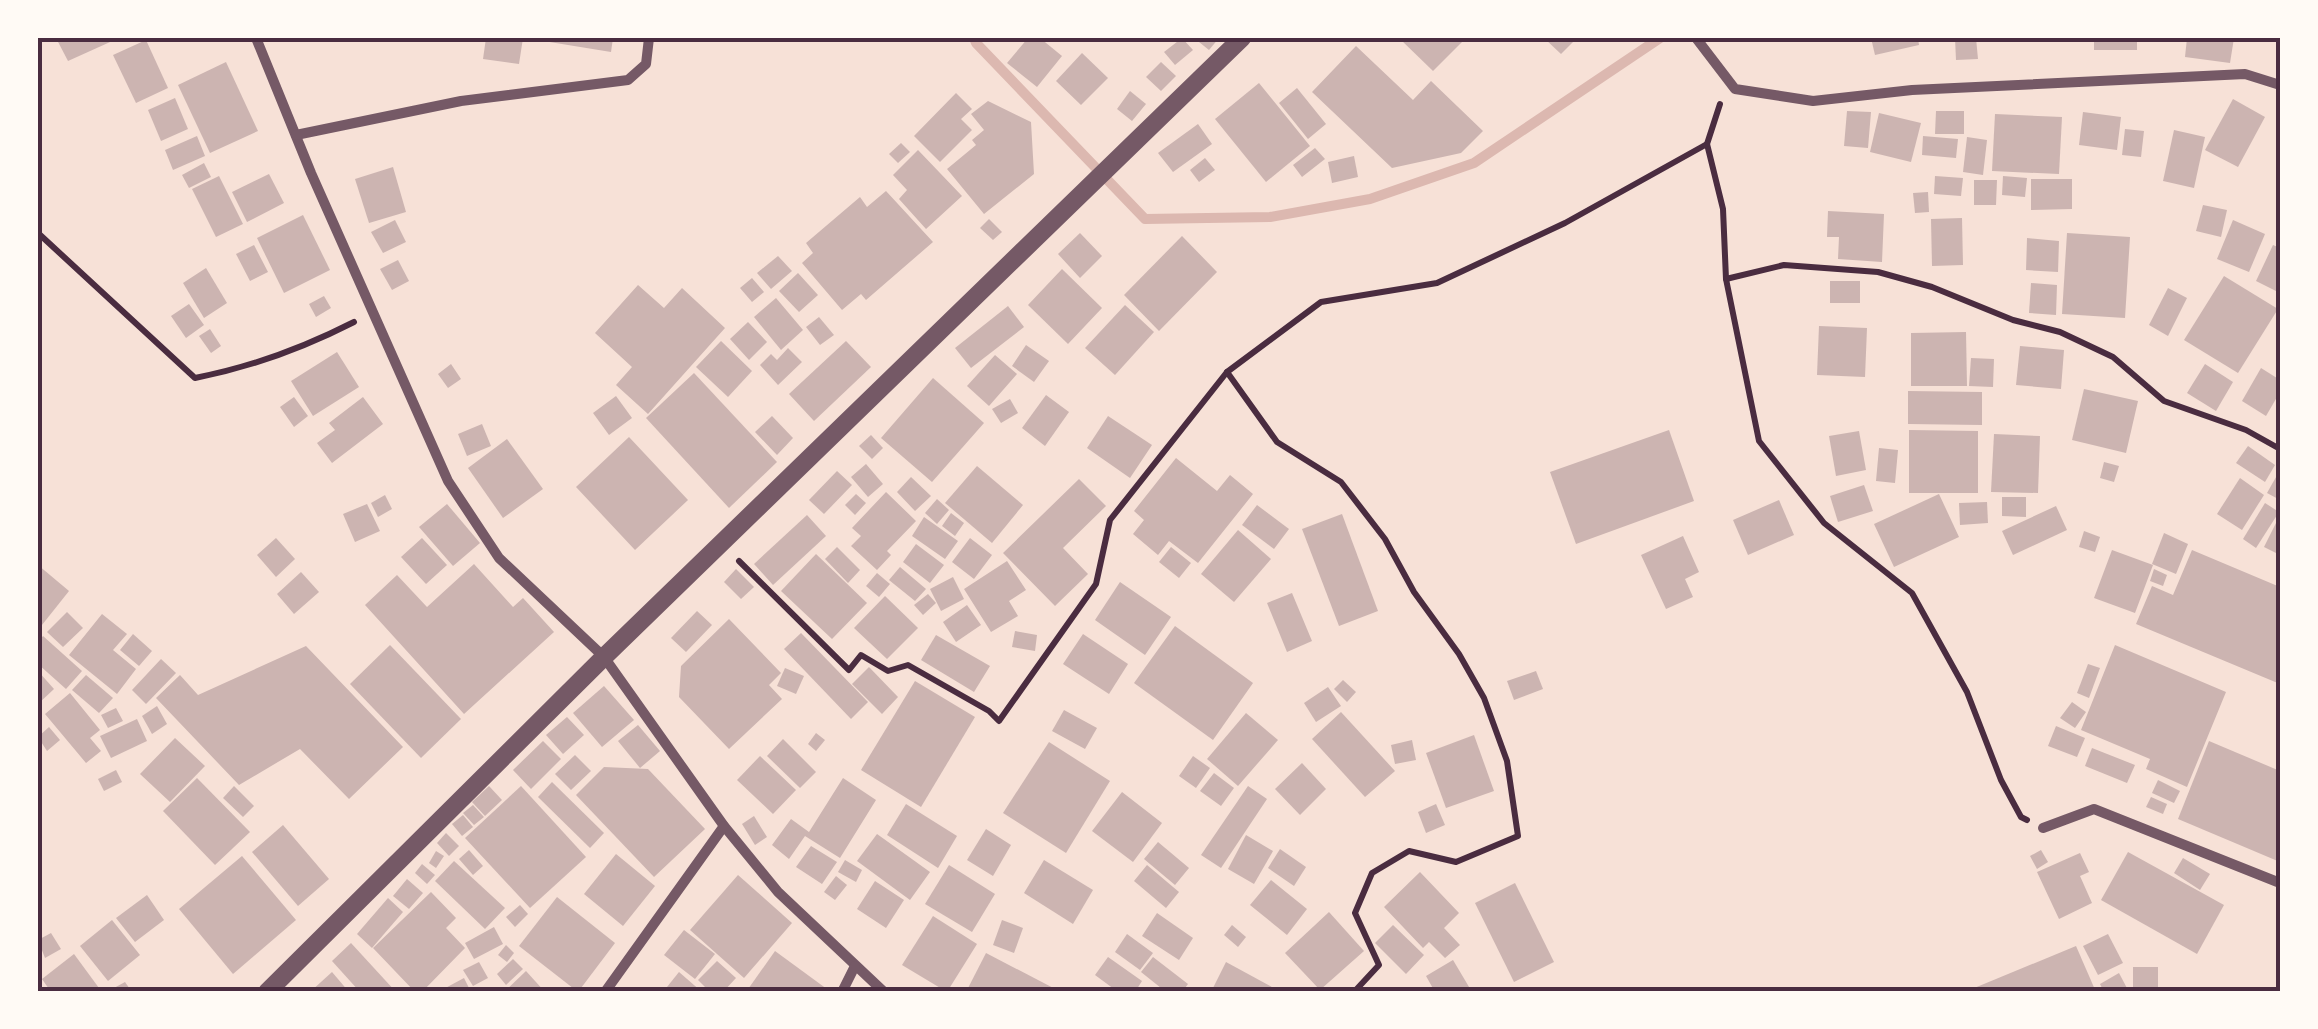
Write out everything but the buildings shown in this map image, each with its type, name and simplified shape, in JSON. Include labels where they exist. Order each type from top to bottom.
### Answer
[{"type":"street","points":[[256,38],[448,481],[499,558],[604,657],[724,826],[778,892],[884,992]]},
{"type":"street","points":[[296,134],[461,101],[628,80],[646,64],[649,38]]},
{"type":"street","points":[[267,992],[604,657],[1242,38]]},
{"type":"street","points":[[1697,39],[1734,88],[1812,101],[1912,90],[2245,74],[2280,85]]},
{"type":"street","points":[[2043,828],[2094,809],[2280,883]]},
{"type":"street","points":[[604,992],[724,826]]},
{"type":"street","points":[[842,992],[855,966]]},
{"type":"path","points":[[1734,88],[1716,108],[1708,144],[1723,209],[1726,279],[1760,441],[1824,523],[1912,593],[1966,692],[2001,780],[2021,817],[2043,828]]},
{"type":"path","points":[[721,543],[849,670],[862,656],[888,671],[908,666],[1000,721],[1096,584],[1110,520],[1228,372],[1321,302],[1437,282],[1565,223],[1708,144]]},
{"type":"path","points":[[38,233],[195,378],[244,368],[312,344],[373,312]]},
{"type":"path","points":[[1726,279],[1784,266],[1878,272],[1932,287],[2012,320],[2060,332],[2113,357],[2164,401],[2246,430],[2280,449]]},
{"type":"path","points":[[1228,372],[1277,442],[1341,482],[1384,539],[1484,698],[1507,761],[1518,836],[1456,862],[1410,851],[1372,873],[1354,913],[1378,965],[1354,992]]},
{"type":"waterway","points":[[974,38],[1145,219],[1270,217],[1370,199],[1474,163],[1660,38]]}]
